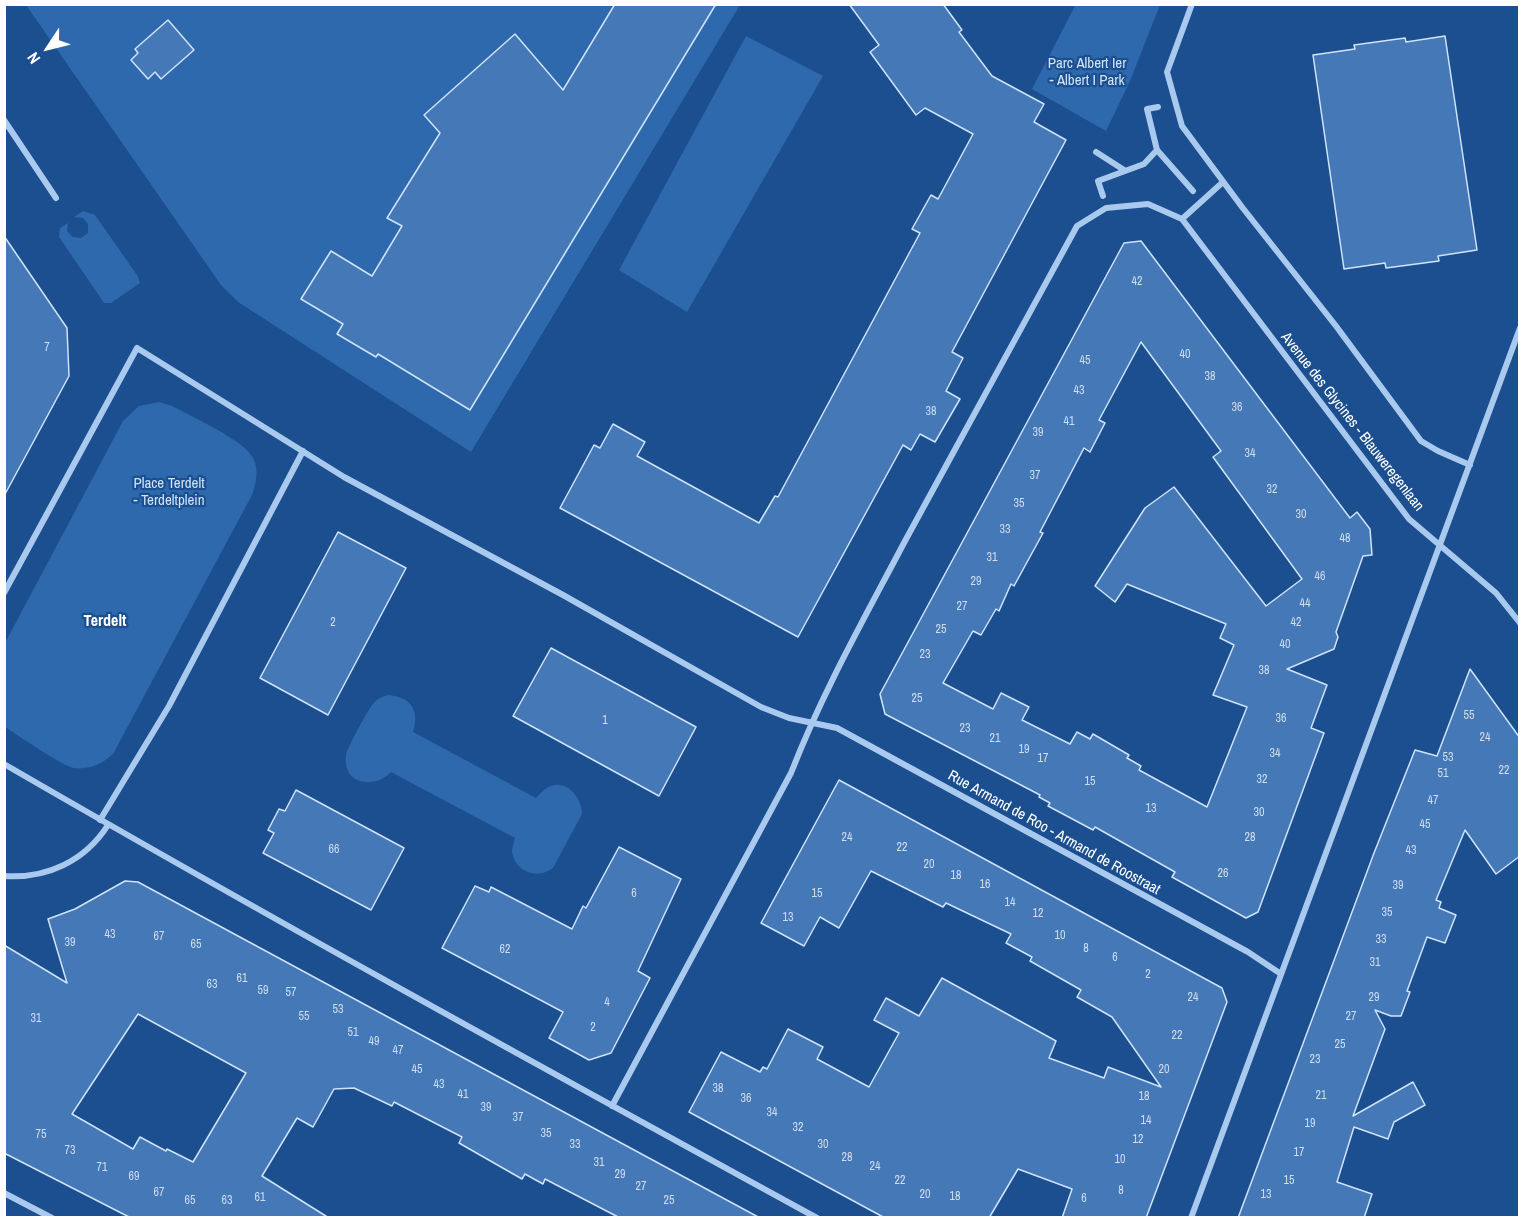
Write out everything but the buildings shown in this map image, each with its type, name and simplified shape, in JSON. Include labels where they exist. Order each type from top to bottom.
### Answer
[{"type":"street","points":[[1192,4],[1167,72],[1182,126],[1421,441],[1470,465]]},
{"type":"street","points":[[1158,107],[1147,109],[1157,150],[1193,191]]},
{"type":"street","points":[[4,120],[57,198]]},
{"type":"street","points":[[1104,196],[1098,181],[1144,164],[1157,150]]},
{"type":"street","points":[[1096,152],[1124,170]]},
{"type":"street","points":[[612,1106],[792,773],[833,675],[1077,226],[1106,208],[1148,204],[1182,219],[1223,182]]},
{"type":"street","name":"Avenue des Glycines - Blauweregenlaan","points":[[1182,219],[1409,519],[1496,593],[1520,623]]},
{"type":"street","points":[[1191,1218],[1520,328]]},
{"type":"street","points":[[4,593],[137,348],[303,452],[169,706],[100,820]]},
{"type":"street","name":"Rue Armand de Roo - Armand de Roostraat","points":[[303,452],[344,477],[563,595],[761,707],[789,718],[837,728],[1248,952],[1281,974]]},
{"type":"street","points":[[4,764],[108,825],[818,1218]]},
{"type":"street","points":[[4,876],[23,877],[51,871],[82,854],[99,840],[108,825]]},
{"type":"street","points":[[4,1193],[52,1218]]},
{"type":"green space","points":[[26,5],[740,5],[471,452],[238,302],[221,285]]},
{"type":"green space","name":"Parc Albert Ier - Albert I Park","points":[[1073,5],[1160,5],[1130,81],[1106,131],[1032,89],[1075,6]]},
{"type":"green space","points":[[746,36],[823,76],[687,312],[619,270]]},
{"type":"green space","points":[[83,211],[95,215],[137,275],[140,283],[111,303],[104,303],[59,237],[60,228],[68,223],[67,231],[73,237],[81,238],[88,233],[88,224],[83,218],[74,217]]},
{"type":"green space","name":"Place Terdelt - Terdeltplein","points":[[159,402],[172,406],[238,442],[255,462],[256,482],[252,495],[113,754],[95,766],[74,768],[5,727],[5,643],[123,421],[139,406]]},
{"type":"green space","points":[[388,695],[403,699],[412,706],[415,717],[413,732],[536,798],[554,785],[566,787],[576,795],[582,814],[553,868],[541,873],[522,869],[514,859],[512,852],[515,838],[391,772],[376,781],[360,781],[354,778],[346,765],[347,751],[372,705]]},
{"type":"district","name":"Terdelt","points":[[105,622]]}]
